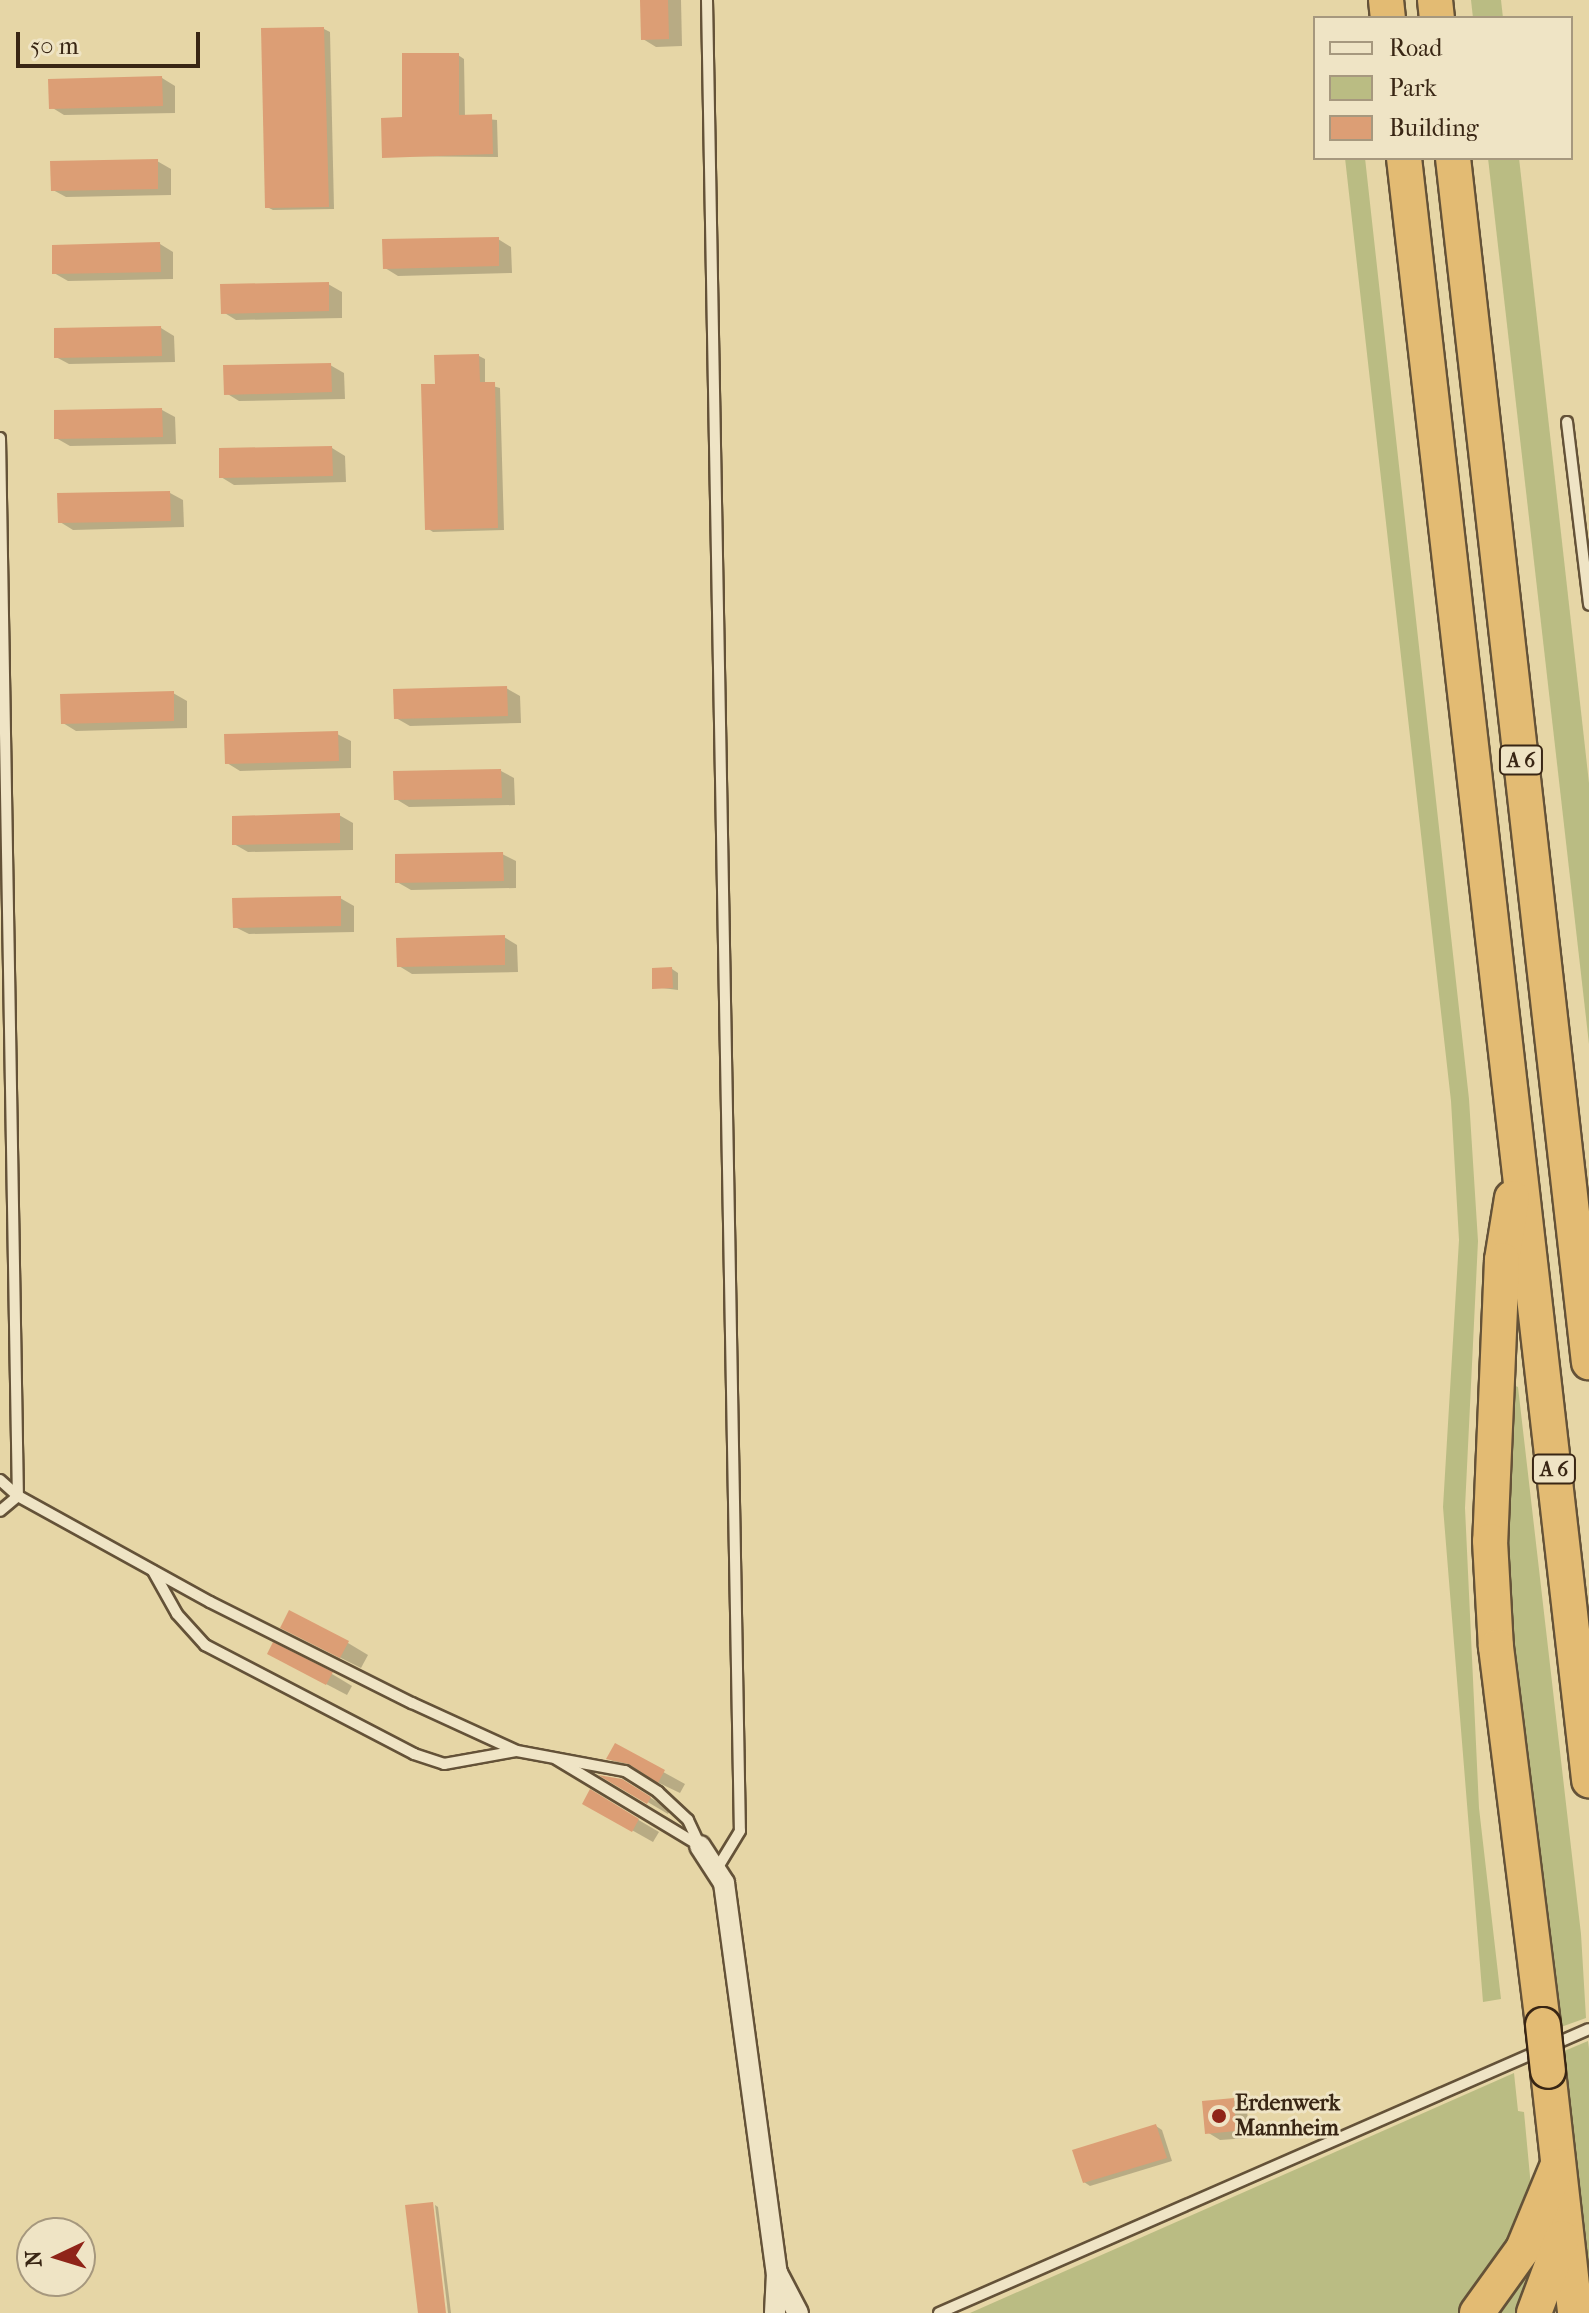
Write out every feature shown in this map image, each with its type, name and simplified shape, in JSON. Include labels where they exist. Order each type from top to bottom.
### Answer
[{"type":"highway","name":"A 6","points":[[1404,160],[1589,1780]]},
{"type":"highway","name":"A 6","points":[[1453,160],[1589,1362]]},
{"type":"highway","points":[[1519,1158],[1502,1260],[1490,1541],[1496,1647],[1575,2313]]},
{"type":"highway","points":[[1477,2313],[1523,2249],[1559,2163]]},
{"type":"highway","points":[[1534,2313],[1566,2226]]},
{"type":"street","points":[[700,1846],[718,1867],[724,1883],[777,2273],[775,2313]]},
{"type":"street","points":[[777,2273],[798,2313]]},
{"type":"lane","points":[[707,0],[740,1831],[718,1867]]},
{"type":"lane","points":[[1567,422],[1589,605]]},
{"type":"lane","points":[[0,438],[18,1496]]},
{"type":"lane","points":[[0,1480],[18,1496],[152,1570],[517,1751]]},
{"type":"lane","points":[[0,1511],[18,1496]]},
{"type":"lane","points":[[152,1570],[177,1614],[205,1645],[414,1754],[444,1764],[517,1751],[611,1766],[658,1792],[688,1820],[700,1846]]},
{"type":"lane","points":[[552,1755],[700,1846]]},
{"type":"lane","points":[[939,2313],[1589,2029]]},
{"type":"green space","points":[[1471,0],[1501,0],[1503,16],[1473,16]]},
{"type":"green space","points":[[1345,160],[1365,160],[1469,1099],[1478,1241],[1465,1508],[1479,1808],[1501,1999],[1483,2002],[1443,1507],[1459,1240],[1451,1101]]},
{"type":"green space","points":[[1488,160],[1519,160],[1589,783],[1589,1044]]},
{"type":"green space","points":[[1513,1385],[1518,1387],[1581,1934],[1586,2018],[1561,2027],[1557,1988],[1547,1988],[1518,1734],[1501,1507]]},
{"type":"green space","points":[[1588,2041],[1589,2049],[1589,2313],[1562,2052]]},
{"type":"green space","points":[[1514,2073],[1518,2111],[1524,2112],[1531,2187],[1516,2238],[1463,2313],[970,2313]]},
{"type":"green space","points":[[1530,2276],[1518,2313],[1495,2313],[1521,2278]]},
{"type":"building","points":[[640,0],[668,0],[669,39],[641,40]]},
{"type":"building","points":[[324,27],[329,207],[265,208],[261,28]]},
{"type":"building","points":[[402,53],[459,53],[459,115],[492,114],[493,154],[382,158],[381,118],[402,117]]},
{"type":"building","points":[[162,76],[163,106],[49,109],[48,79]]},
{"type":"building","points":[[158,159],[158,189],[51,191],[50,161]]},
{"type":"building","points":[[499,237],[499,266],[383,269],[382,239]]},
{"type":"building","points":[[160,242],[161,272],[52,274],[52,245]]},
{"type":"building","points":[[329,282],[329,311],[221,314],[220,284]]},
{"type":"building","points":[[161,326],[162,356],[54,358],[54,328]]},
{"type":"building","points":[[479,354],[480,382],[495,382],[498,528],[425,530],[421,384],[435,384],[434,355]]},
{"type":"building","points":[[331,363],[332,392],[224,395],[223,365]]},
{"type":"building","points":[[162,408],[163,437],[54,439],[54,410]]},
{"type":"building","points":[[332,446],[333,476],[219,478],[219,448]]},
{"type":"building","points":[[170,491],[171,521],[58,523],[57,493]]},
{"type":"building","points":[[507,686],[508,716],[394,719],[393,689]]},
{"type":"building","points":[[174,691],[174,721],[61,724],[60,694]]},
{"type":"building","points":[[338,731],[339,761],[225,764],[224,734]]},
{"type":"building","points":[[501,769],[502,798],[394,800],[393,771]]},
{"type":"building","points":[[340,813],[340,843],[232,845],[232,816]]},
{"type":"building","points":[[503,852],[504,881],[395,883],[395,854]]},
{"type":"building","points":[[341,896],[341,926],[233,928],[232,898]]},
{"type":"building","points":[[505,935],[505,965],[397,967],[396,938]]},
{"type":"building","points":[[672,967],[673,988],[652,989],[652,968]]},
{"type":"building","points":[[289,1610],[349,1641],[340,1658],[280,1628]]},
{"type":"building","points":[[273,1642],[333,1672],[326,1685],[267,1654]]},
{"type":"building","points":[[615,1743],[665,1770],[658,1783],[629,1764],[606,1759]]},
{"type":"building","points":[[598,1775],[622,1779],[651,1797],[647,1804]]},
{"type":"building","points":[[590,1789],[639,1819],[632,1832],[582,1804]]},
{"type":"building","name":"Erdenwerk Mannheim","points":[[1234,2098],[1236,2131],[1205,2134],[1202,2101]]},
{"type":"building","points":[[1156,2124],[1167,2158],[1083,2183],[1072,2150]]},
{"type":"building","points":[[433,2202],[446,2313],[418,2313],[405,2205]]},
{"type":"place","name":"Erdenwerk Mannheim","points":[[1219,2116]]}]
